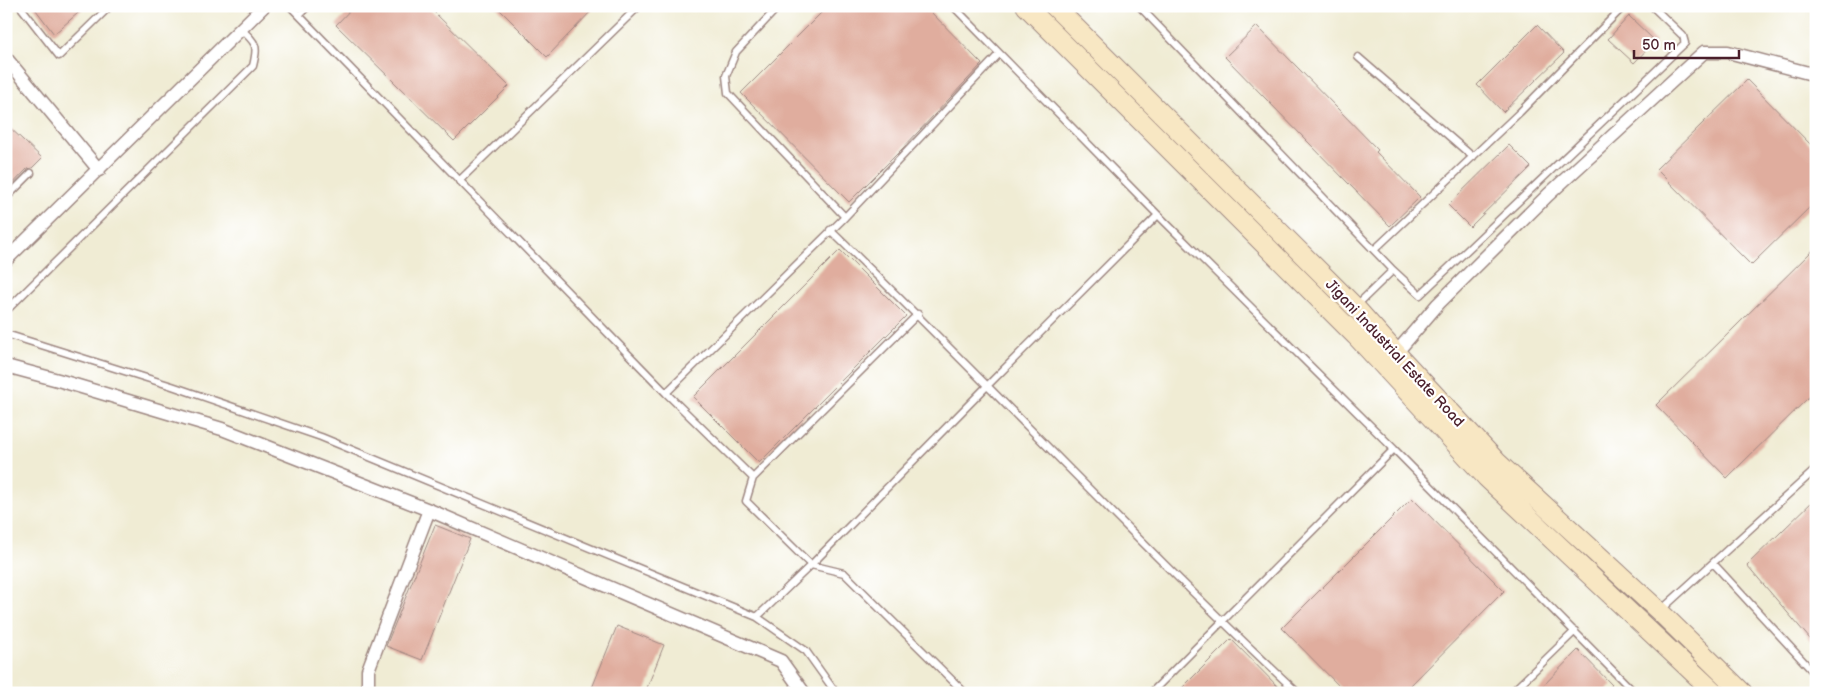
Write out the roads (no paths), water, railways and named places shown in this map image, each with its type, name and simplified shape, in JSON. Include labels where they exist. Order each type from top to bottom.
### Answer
[{"type":"main road","name":"Jigani Industrial Estate Road","points":[[1026,6],[1356,336],[1486,477],[1715,693]]},
{"type":"main road","name":"Jigani Industrial Estate Road","points":[[1060,8],[1355,307],[1497,462],[1659,611],[1743,693]]},
{"type":"street","points":[[6,260],[264,6]]},
{"type":"street","points":[[1396,353],[1438,304],[1548,195],[1704,52],[1728,52],[1816,75]]},
{"type":"street","points":[[6,58],[99,170]]},
{"type":"street","points":[[6,366],[222,429],[429,510],[782,661],[804,693]]},
{"type":"street","points":[[368,693],[368,670],[429,510]]},
{"type":"lane","points":[[20,6],[59,56],[110,6]]},
{"type":"lane","points":[[290,6],[458,182],[666,393],[753,478]]},
{"type":"lane","points":[[299,15],[308,6]]},
{"type":"lane","points":[[458,182],[639,6]]},
{"type":"lane","points":[[779,6],[736,52],[726,76],[728,93],[845,217]]},
{"type":"lane","points":[[953,6],[1158,215],[1394,449],[1635,693]]},
{"type":"lane","points":[[1139,6],[1393,270],[1420,295],[1685,43],[1683,36],[1652,6]]},
{"type":"lane","points":[[1374,250],[1520,112],[1624,6]]},
{"type":"lane","points":[[6,311],[253,66],[257,52],[254,41],[241,29]]},
{"type":"lane","points":[[666,393],[845,217],[999,54]]},
{"type":"lane","points":[[1358,57],[1473,157]]},
{"type":"lane","points":[[6,198],[31,173]]},
{"type":"lane","points":[[757,617],[811,565],[1158,215]]},
{"type":"lane","points":[[830,230],[918,314],[1221,622],[1298,693]]},
{"type":"lane","points":[[1355,307],[1393,270]]},
{"type":"lane","points":[[918,314],[753,478],[746,501],[811,565],[844,573],[965,693]]},
{"type":"lane","points":[[6,334],[172,386],[321,437],[757,617],[806,651],[836,693]]},
{"type":"lane","points":[[1151,693],[1394,449]]},
{"type":"lane","points":[[1659,611],[1816,469]]},
{"type":"lane","points":[[1713,563],[1816,675]]},
{"type":"lane","points":[[1511,693],[1575,631]]}]
